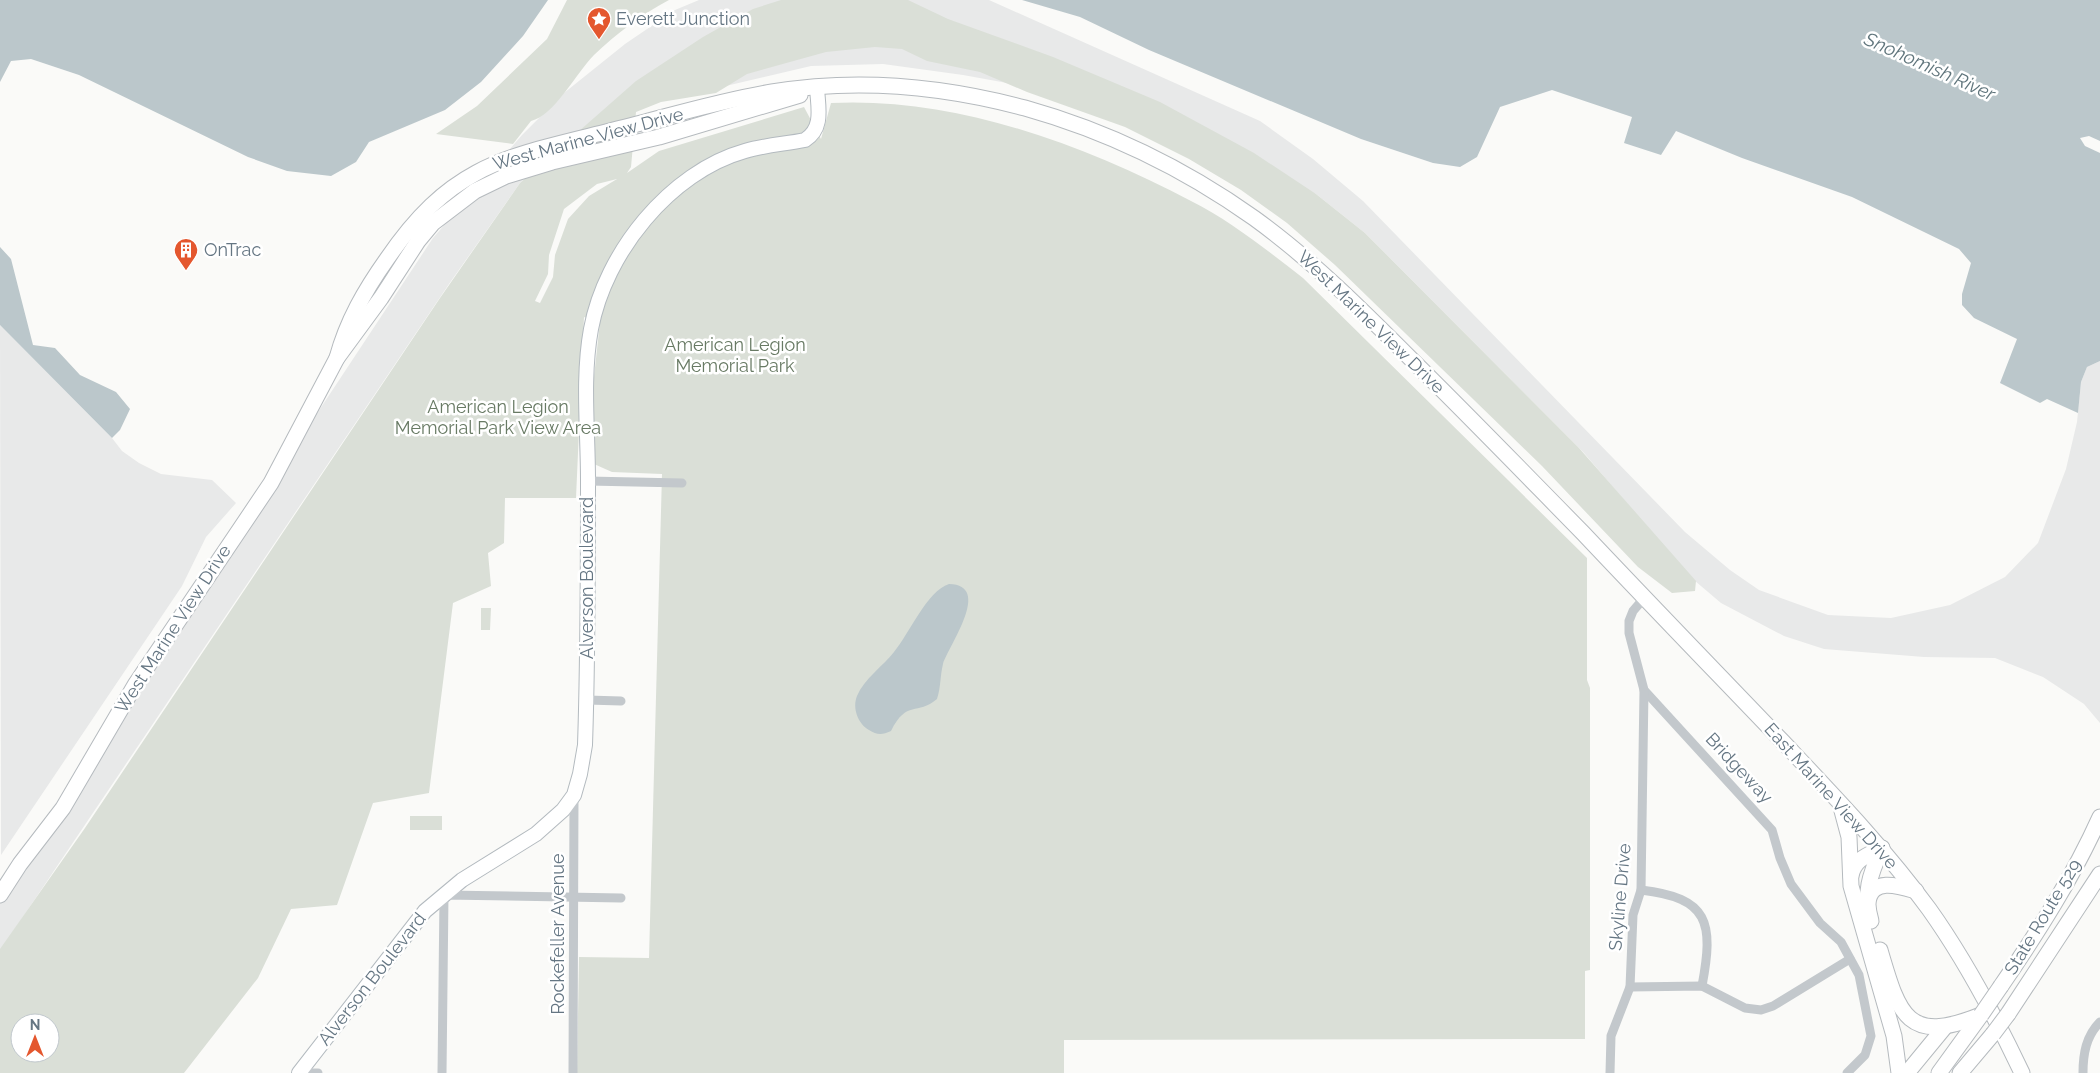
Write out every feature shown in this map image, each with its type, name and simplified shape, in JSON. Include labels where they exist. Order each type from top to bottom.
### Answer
[{"type":"main road","name":"West Marine View Drive","points":[[337,358],[344,331],[368,286],[415,220],[448,189],[466,178],[510,157],[772,92],[897,85],[976,97],[1024,108],[1079,126],[1139,151],[1191,178],[1252,216],[1299,252],[1340,288],[1484,431],[1598,549]]},
{"type":"main road","name":"West Marine View Drive","points":[[0,895],[20,864],[63,808],[135,684],[270,483],[337,358],[381,298],[418,241],[453,206],[475,191],[506,176],[552,162],[659,137],[785,100],[817,88]]},
{"type":"main road","name":"Alverson Boulevard","points":[[299,1073],[410,927],[462,880],[536,834],[563,810],[574,795],[585,745],[587,700],[588,346],[597,304],[618,259],[654,210],[689,179],[713,164],[745,151],[793,142],[812,135],[817,128],[818,119],[817,88]]},
{"type":"main road","name":"East Marine View Drive","points":[[1598,549],[1882,848],[1916,891],[1965,965],[1994,1015],[2022,1073]]},
{"type":"main road","points":[[1838,801],[1850,837],[1851,886],[1894,1036],[1899,1073]]},
{"type":"main road","name":"State Route 529","points":[[1939,1073],[1982,1015],[2036,934],[2100,817]]},
{"type":"main road","points":[[1851,886],[1852,871],[1856,863],[1882,848]]},
{"type":"main road","points":[[1882,848],[1869,880],[1867,906],[1893,994],[1899,1006],[1919,1023],[1944,1028],[1982,1015]]},
{"type":"main road","name":"State Route 529","points":[[1993,1034],[2100,874]]},
{"type":"main road","points":[[1867,906],[1872,893],[1883,885],[1895,884],[1916,891]]},
{"type":"main road","points":[[1907,1073],[1944,1028]]},
{"type":"main road","points":[[1960,1073],[1993,1034]]},
{"type":"main road","points":[[1970,1073],[1993,1034]]},
{"type":"street","points":[[588,481],[682,483]]},
{"type":"street","name":"Bridgeway","points":[[1645,597],[1633,611],[1629,621],[1629,633],[1644,690],[1772,830],[1780,858],[1791,884],[1820,923],[1841,942],[1860,976],[1871,1036],[1865,1055],[1847,1073]]},
{"type":"street","name":"Skyline Drive","points":[[1610,1073],[1611,1036],[1630,987],[1633,915],[1641,890],[1644,690]]},
{"type":"street","points":[[587,700],[621,701]]},
{"type":"street","name":"Rockefeller Avenue","points":[[573,1073],[574,795]]},
{"type":"street","points":[[1641,890],[1689,901],[1701,915],[1706,930],[1706,964],[1702,986]]},
{"type":"street","points":[[442,1073],[444,895],[621,898]]},
{"type":"street","points":[[1630,987],[1702,986],[1746,1008],[1761,1010],[1773,1006],[1850,959]]},
{"type":"street","points":[[2084,1073],[2086,1044],[2092,1031],[2100,1022]]},
{"type":"street","points":[[311,1073],[318,1073]]},
{"type":"shaded area","points":[[699,0],[989,0],[1260,121],[1313,159],[1363,201],[1685,532],[1730,570],[1759,590],[1828,615],[1891,618],[1950,605],[2005,577],[2038,543],[2066,469],[2077,422],[2081,382],[2087,367],[2100,361],[2100,723],[2084,704],[2043,677],[1995,658],[1924,657],[1824,649],[1784,636],[1721,603],[1688,575],[1584,453],[1365,233],[1316,194],[1062,93],[963,75],[883,64],[811,66],[598,116],[520,183],[449,284],[0,951],[0,893],[433,238],[522,135],[564,93],[625,44],[675,10]]},
{"type":"shaded area","points":[[0,325],[112,438],[122,451],[139,463],[161,474],[212,480],[236,503],[206,537],[182,586],[1,855]]},
{"type":"green space","points":[[567,0],[669,0],[639,18],[594,55],[557,102],[540,117],[531,121],[513,144],[436,134],[477,106],[547,39]]},
{"type":"green space","points":[[781,0],[908,0],[948,19],[1053,57],[1160,102],[1254,153],[1316,194],[1365,233],[1579,448],[1696,581],[1695,591],[1672,593],[1638,567],[1542,466],[1335,265],[1287,223],[1241,190],[1189,159],[1125,127],[1027,92],[980,72],[927,61],[902,49],[875,47],[826,52],[747,74],[716,93],[661,102],[636,112],[631,167],[627,173],[659,151],[804,107],[821,139],[831,103],[878,103],[925,108],[971,116],[1017,128],[1062,143],[1149,180],[1206,209],[1249,237],[1303,278],[1587,558],[1587,680],[1590,688],[1590,970],[1585,971],[1585,1039],[1064,1040],[1064,1073],[577,1073],[579,957],[649,958],[662,474],[612,472],[594,464],[593,386],[600,322],[584,317],[576,498],[505,498],[504,543],[488,553],[491,586],[453,603],[429,793],[373,803],[337,905],[291,909],[258,978],[184,1073],[0,1073],[0,949],[85,828],[440,298],[520,183],[636,81],[703,37],[753,9]],"holes":[[[617,179],[589,196],[568,219],[555,255],[553,277],[540,303],[535,301],[548,274],[549,255],[564,209],[597,184]]]},
{"type":"green space","points":[[481,608],[491,608],[490,630],[481,630]]},
{"type":"green space","points":[[410,816],[442,816],[442,830],[410,830]]},
{"type":"water","points":[[0,0],[548,0],[523,36],[481,82],[445,110],[369,142],[356,162],[331,176],[287,171],[248,157],[79,75],[31,59],[11,61],[0,82]]},
{"type":"water","name":"Snohomish River","points":[[1022,0],[2100,0],[2100,361],[2087,367],[2081,382],[2078,413],[2047,399],[2040,403],[2000,383],[2017,339],[1974,318],[1962,305],[1962,294],[1971,263],[1959,249],[1852,197],[1742,158],[1676,131],[1661,155],[1624,143],[1632,117],[1552,90],[1500,107],[1477,157],[1460,167],[1433,163],[1361,139],[1149,50],[1080,17]]},
{"type":"water","points":[[0,247],[11,259],[33,345],[55,348],[80,375],[116,392],[130,409],[120,430],[112,438],[0,325]]},
{"type":"water","points":[[949,584],[962,587],[967,594],[968,605],[965,617],[943,664],[937,699],[924,707],[907,711],[897,721],[891,731],[880,734],[872,732],[862,724],[857,715],[855,706],[860,690],[894,652],[933,595]]},
{"type":"pier","points":[[2089,136],[2100,141],[2100,153],[2085,146],[2080,138]]},
{"type":"place","name":"Everett Junction","points":[[599,40]]},
{"type":"place","name":"OnTrac","points":[[186,271]]},
{"type":"park label","name":"American Legion Memorial Park","points":[[735,355]]},
{"type":"park label","name":"American Legion Memorial Park View Area","points":[[498,417]]}]
